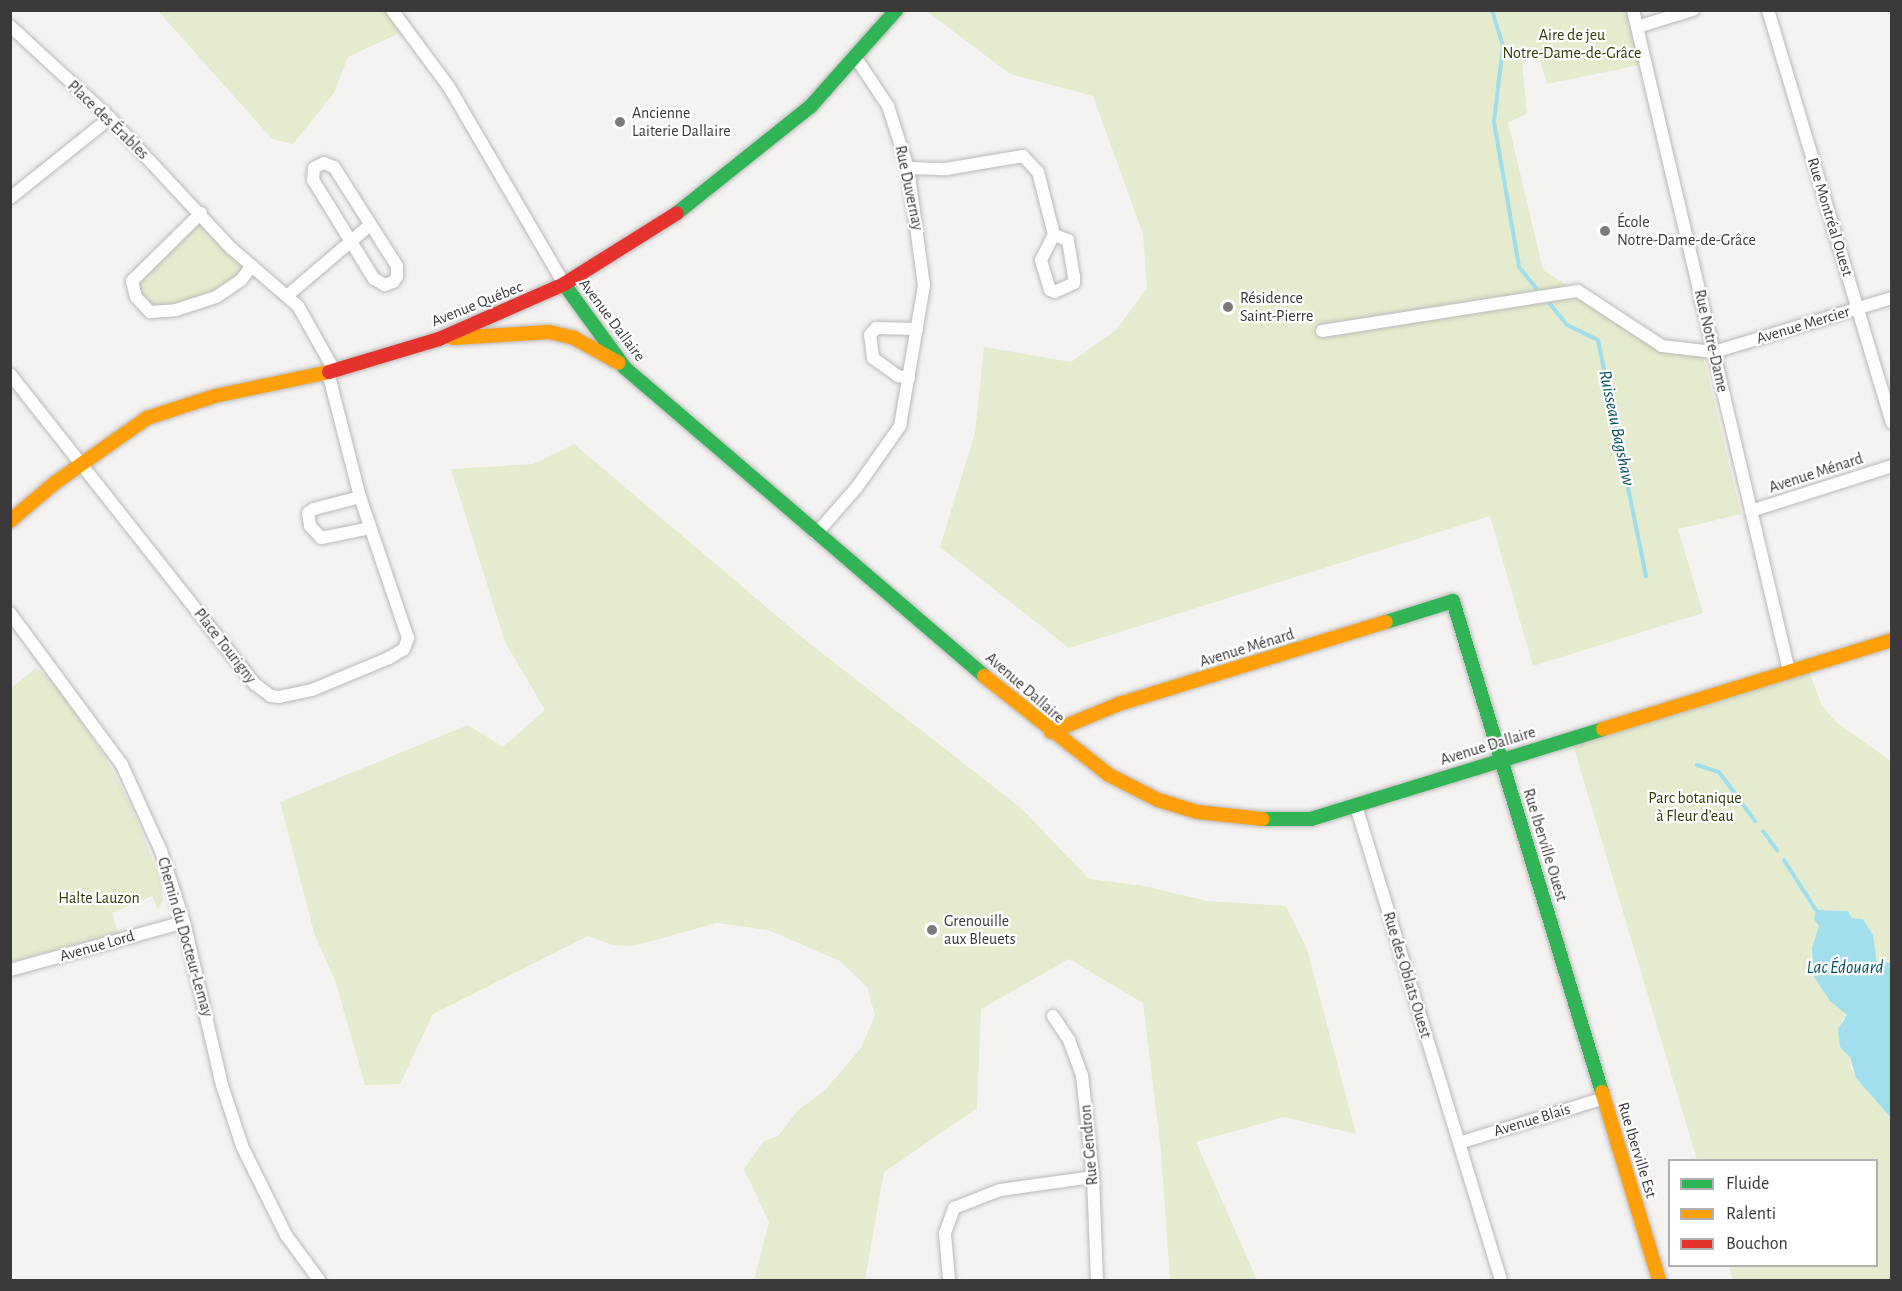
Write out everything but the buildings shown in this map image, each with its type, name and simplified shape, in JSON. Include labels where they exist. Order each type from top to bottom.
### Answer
[{"type":"street","name":"Avenue Dallaire","points":[[392,10],[449,87],[564,284],[625,368],[816,534],[1051,732],[1108,775],[1158,800],[1197,812],[1283,821],[1311,819],[1892,640]]},
{"type":"street","name":"Avenue Québec","points":[[10,521],[80,464],[147,418],[215,396],[331,371],[439,339],[564,284],[705,193],[802,114],[856,58],[896,10]]},
{"type":"street","name":"Rue Notre-Dame","points":[[1633,10],[1789,671]]},
{"type":"street","points":[[1637,27],[1693,10]]},
{"type":"street","name":"Rue Montréal Ouest","points":[[1768,10],[1892,423]]},
{"type":"street","name":"Place des Érables","points":[[12,29],[110,118],[252,266],[288,295],[307,317],[331,371]]},
{"type":"street","name":"Rue Duvernay","points":[[816,534],[890,443],[900,426],[917,329],[922,264],[908,168],[888,106],[856,58]]},
{"type":"street","points":[[10,198],[110,118]]},
{"type":"street","points":[[908,168],[946,169],[1023,156],[1038,172],[1054,235]]},
{"type":"street","points":[[324,163],[334,167],[370,225],[397,266],[393,282],[377,282],[350,242],[313,180],[317,165],[324,163]]},
{"type":"street","points":[[201,213],[132,281],[136,297],[150,312],[176,310],[216,297],[242,280],[252,266]]},
{"type":"street","points":[[288,295],[370,225]]},
{"type":"street","points":[[1322,331],[1578,291],[1662,346],[1714,352]]},
{"type":"street","name":"Avenue Mercier","points":[[1714,352],[1892,298]]},
{"type":"street","points":[[909,378],[898,376],[873,358],[870,335],[876,328],[917,329]]},
{"type":"street","points":[[439,339],[519,331],[549,332],[574,339],[625,368]]},
{"type":"street","name":"Place Tourigny","points":[[80,464],[261,691],[271,696],[312,690],[404,649],[408,638],[360,497],[331,371]]},
{"type":"street","points":[[10,374],[80,464]]},
{"type":"street","name":"Avenue Ménard","points":[[1751,511],[1892,466]]},
{"type":"street","points":[[360,497],[314,509],[308,513],[310,526],[321,538],[370,528]]},
{"type":"street","name":"Avenue Ménard","points":[[1051,732],[1119,704],[1453,601]]},
{"type":"street","name":"Rue Iberville Ouest","points":[[1453,601],[1604,1098]]},
{"type":"street","name":"Chemin du Docteur-Lemay","points":[[10,613],[122,765],[161,851],[184,921],[222,1085],[242,1146],[286,1234],[319,1281]]},
{"type":"street","name":"Rue des Oblats Ouest","points":[[1356,806],[1501,1281]]},
{"type":"street","name":"Avenue Lord","points":[[10,970],[184,921]]},
{"type":"street","name":"Rue Gendron","points":[[1053,1016],[1069,1040],[1082,1075],[1093,1177],[1097,1281]]},
{"type":"street","name":"Avenue Blais","points":[[1459,1143],[1604,1098]]},
{"type":"street","name":"Rue Iberville Est","points":[[1604,1098],[1659,1281]]},
{"type":"street","points":[[949,1281],[945,1233],[959,1204],[1000,1190],[1093,1177]]},
{"type":"green space","name":"Aire de jeu Notre-Dame-de-Grâce","points":[[925,10],[1626,11],[1640,65],[1547,84],[1536,47],[1521,51],[1527,114],[1508,122],[1543,270],[1662,346],[1702,351],[1741,514],[1678,529],[1703,613],[1533,666],[1490,516],[1069,648],[940,547],[975,433],[984,347],[1071,362],[1116,330],[1147,288],[1143,234],[1093,96],[1010,74]]},
{"type":"green space","points":[[158,11],[398,11],[406,30],[348,57],[334,93],[293,144],[272,139]]},
{"type":"green space","points":[[201,213],[252,266],[216,297],[150,312],[132,281]]},
{"type":"green space","points":[[574,444],[804,639],[1021,808],[1089,879],[1145,886],[1207,901],[1286,906],[1307,949],[1356,1134],[1284,1117],[1196,1142],[1257,1280],[1170,1280],[1161,1152],[1143,1003],[1069,959],[981,1009],[977,1108],[884,1172],[865,1280],[754,1280],[769,1222],[744,1169],[763,1142],[779,1135],[798,1110],[825,1090],[861,1048],[875,1015],[867,987],[840,961],[768,930],[717,923],[633,946],[613,945],[588,936],[433,1014],[400,1084],[365,1085],[335,980],[315,936],[280,802],[468,725],[503,747],[545,710],[505,642],[451,469],[533,464]]},
{"type":"green space","name":"Parc botanique à Fleur d'eau","points":[[1807,666],[1822,706],[1837,723],[1891,761],[1891,964],[1887,962],[1878,972],[1873,935],[1863,919],[1852,918],[1848,911],[1824,910],[1817,922],[1819,927],[1811,956],[1813,975],[1847,1016],[1842,1020],[1840,1047],[1850,1057],[1851,1068],[1868,1092],[1891,1118],[1891,1280],[1733,1280],[1729,1267],[1878,1267],[1878,1159],[1697,1159],[1571,738]]},
{"type":"green space","name":"Halte Lauzon","points":[[36,668],[53,681],[106,758],[133,810],[161,882],[163,900],[158,910],[152,896],[112,913],[118,933],[11,962],[11,688]]},
{"type":"water","name":"Lac Édouard","points":[[1816,910],[1848,911],[1852,918],[1863,919],[1873,935],[1878,971],[1887,962],[1891,964],[1891,1118],[1856,1078],[1850,1057],[1840,1047],[1838,1029],[1847,1015],[1830,1001],[1813,975],[1812,948],[1819,926],[1814,919]]},
{"type":"waterway","name":"Ruisseau Bagshaw","points":[[1492,10],[1503,46],[1494,122],[1519,267],[1536,288]]},
{"type":"waterway","name":"Ruisseau Bagshaw","points":[[1550,304],[1567,325],[1598,340],[1646,576]]},
{"type":"waterway","name":"Ruisseau Bagshaw","points":[[1697,765],[1719,772],[1755,821]]},
{"type":"waterway","name":"Ruisseau Bagshaw","points":[[1763,831],[1777,850]]},
{"type":"waterway","name":"Ruisseau Bagshaw","points":[[1784,860],[1816,910]]},
{"type":"traffic: fast","points":[[677,213],[810,107],[896,10]]},
{"type":"traffic: fast","points":[[564,284],[625,368],[984,676]]},
{"type":"traffic: fast","points":[[1386,622],[1453,601],[1602,1092]]},
{"type":"traffic: fast","points":[[1263,819],[1311,819],[1603,729]]},
{"type":"traffic: slow","points":[[453,338],[549,332],[574,338],[619,363]]},
{"type":"traffic: slow","points":[[10,521],[56,482],[147,418],[215,396],[329,372]]},
{"type":"traffic: slow","points":[[1051,732],[1119,704],[1386,622]]},
{"type":"traffic: slow","points":[[1603,729],[1892,640]]},
{"type":"traffic: slow","points":[[984,676],[1109,775],[1158,800],[1197,812],[1263,819]]},
{"type":"traffic: slow","points":[[1602,1092],[1659,1280]]},
{"type":"traffic: jam","points":[[329,372],[439,339],[564,284],[677,213]]},
{"type":"place","name":"Ancienne Laiterie Dallaire","points":[[620,122]]},
{"type":"place","name":"École Notre-Dame-de-Grâce","points":[[1605,231]]},
{"type":"place","name":"Résidence Saint-Pierre","points":[[1228,307]]},
{"type":"place","name":"Grenouille aux Bleuets","points":[[932,930]]}]
